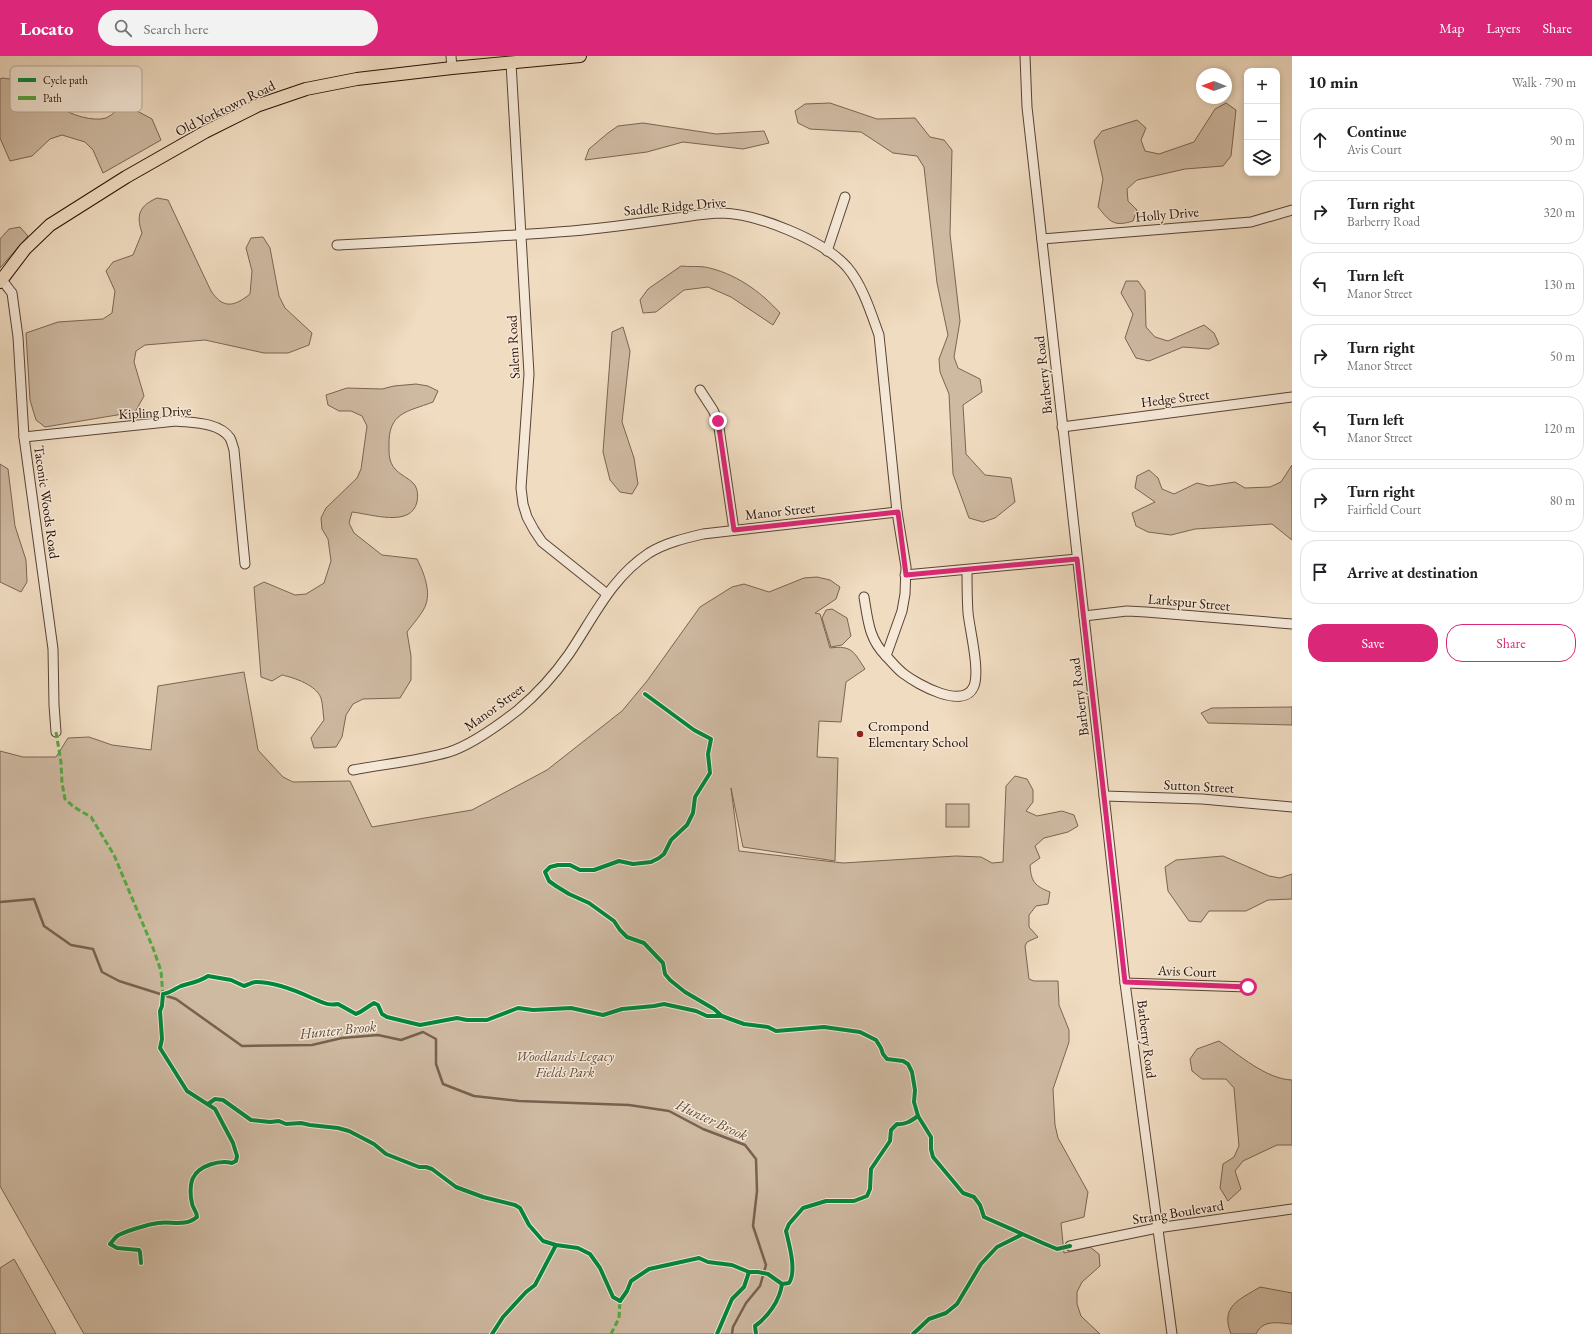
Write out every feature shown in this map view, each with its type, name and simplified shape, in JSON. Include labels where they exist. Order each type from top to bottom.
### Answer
[{"type":"main road","name":"Old Yorktown Road","points":[[1,281],[25,249],[50,225],[145,166],[205,132],[259,105],[306,89],[452,62],[511,63],[580,56]]},
{"type":"street","name":"Barberry Road","points":[[1025,56],[1026,107],[1125,982],[1172,1334]]},
{"type":"street","name":"Salem Road","points":[[511,63],[529,374],[521,488],[523,504],[534,530],[542,542],[606,594]]},
{"type":"street","points":[[828,251],[845,197]]},
{"type":"street","name":"Holly Drive","points":[[1042,239],[1251,222],[1292,210]]},
{"type":"street","name":"Saddle Ridge Drive","points":[[337,245],[574,231],[722,213],[748,216],[776,224],[828,251],[847,267],[859,287],[870,312],[879,336],[898,512]]},
{"type":"street","name":"Taconic Woods Road","points":[[1,281],[12,293],[14,302],[18,337],[24,437],[53,649],[56,732]]},
{"type":"street","points":[[700,390],[718,421],[734,530]]},
{"type":"street","name":"Hedge Street","points":[[1062,427],[1292,397]]},
{"type":"street","name":"Kipling Drive","points":[[24,437],[176,422],[198,423],[224,433],[230,439],[234,450],[245,564]]},
{"type":"street","points":[[886,656],[902,611],[905,594],[906,575],[898,512]]},
{"type":"street","name":"Manor Street","points":[[354,770],[422,758],[450,751],[473,741],[518,710],[542,687],[568,655],[606,594],[634,564],[651,552],[683,538],[703,534],[898,512]]},
{"type":"street","points":[[906,575],[1077,559]]},
{"type":"street","points":[[864,597],[870,629],[874,640],[886,656],[903,673],[918,683],[944,695],[964,695],[970,692],[974,686],[975,673],[968,613],[967,570]]},
{"type":"street","name":"Larkspur Street","points":[[1084,616],[1127,611],[1292,624]]},
{"type":"street","name":"Sutton Street","points":[[1104,796],[1202,799],[1292,807]]},
{"type":"street","name":"Avis Court","points":[[1125,982],[1248,987]]},
{"type":"street","name":"Strang Boulevard","points":[[1070,1246],[1157,1228],[1292,1209]]},
{"type":"green space","points":[[0,79],[10,79],[10,112],[69,112],[82,117],[101,119],[106,118],[115,112],[139,112],[152,119],[161,140],[103,173],[93,150],[85,142],[62,135],[50,139],[32,156],[10,161],[0,138]]},
{"type":"green space","points":[[830,103],[877,119],[915,118],[930,137],[944,140],[952,150],[950,234],[960,321],[954,357],[958,368],[980,379],[982,392],[963,405],[966,454],[985,475],[1011,478],[1015,502],[995,518],[983,522],[969,518],[953,474],[949,394],[940,372],[939,359],[948,335],[937,283],[924,167],[917,156],[893,153],[861,132],[810,129],[798,123],[795,111],[805,104]]},
{"type":"green space","points":[[1224,104],[1227,104],[1236,110],[1231,156],[1223,166],[1185,169],[1137,180],[1127,189],[1128,201],[1137,210],[1133,221],[1127,223],[1117,223],[1109,220],[1098,207],[1103,179],[1094,141],[1102,131],[1137,120],[1146,128],[1141,140],[1145,151],[1159,154],[1194,142],[1215,109]]},
{"type":"green space","points":[[643,123],[716,134],[764,131],[769,143],[743,149],[683,142],[647,152],[585,160],[589,149],[618,126]]},
{"type":"green space","points":[[157,198],[168,200],[211,291],[215,297],[224,303],[234,304],[250,294],[252,271],[246,248],[251,238],[263,237],[270,248],[279,296],[285,308],[312,333],[309,345],[288,353],[264,353],[205,340],[145,345],[136,351],[134,362],[144,396],[135,412],[45,427],[36,420],[30,400],[26,333],[58,322],[103,319],[112,313],[115,291],[106,271],[113,262],[133,255],[142,233],[139,221],[140,212],[146,204]]},
{"type":"green space","points":[[20,227],[28,236],[0,268],[0,239],[9,229]]},
{"type":"green space","points":[[681,266],[705,267],[737,278],[764,297],[780,313],[773,325],[731,297],[708,287],[684,290],[656,312],[643,313],[640,300],[648,289]]},
{"type":"green space","points":[[1126,281],[1138,281],[1145,291],[1146,327],[1155,337],[1168,341],[1204,325],[1214,333],[1219,344],[1209,349],[1183,347],[1149,361],[1136,358],[1125,338],[1133,314],[1121,293]]},
{"type":"green space","points":[[623,327],[630,351],[622,422],[634,458],[638,484],[632,494],[620,492],[610,480],[603,452],[612,332]]},
{"type":"green space","points":[[416,384],[428,386],[438,391],[433,402],[407,411],[396,420],[392,426],[389,446],[390,458],[393,466],[399,473],[412,482],[416,488],[417,502],[413,510],[407,515],[399,517],[379,517],[352,512],[349,523],[354,533],[382,555],[417,559],[422,569],[428,593],[426,604],[423,611],[407,632],[411,656],[411,680],[400,698],[363,699],[353,704],[346,715],[342,737],[336,747],[314,748],[311,738],[324,720],[322,701],[318,693],[310,686],[287,676],[282,675],[272,681],[261,677],[254,587],[264,582],[295,595],[306,594],[324,583],[331,561],[328,539],[322,529],[321,518],[326,508],[357,478],[361,469],[367,426],[362,416],[351,411],[339,411],[328,405],[326,395],[347,388],[382,389],[394,386]]},
{"type":"green space","points":[[0,464],[8,469],[15,526],[26,560],[27,582],[21,592],[0,582]]},
{"type":"green space","points":[[1292,465],[1292,540],[1272,524],[1195,529],[1171,535],[1148,532],[1136,526],[1132,513],[1155,502],[1135,488],[1137,476],[1149,470],[1158,478],[1162,489],[1174,494],[1197,483],[1209,486],[1235,482],[1245,488],[1270,487],[1281,482]]},
{"type":"green space","name":"Woodlands Legacy Fields Park","points":[[817,577],[830,580],[840,587],[836,599],[815,613],[820,614],[830,648],[837,647],[852,651],[865,669],[846,682],[841,722],[819,721],[817,757],[838,758],[835,861],[743,847],[731,788],[739,851],[843,863],[956,856],[981,857],[992,863],[1003,862],[1006,786],[1015,776],[1027,779],[1033,790],[1033,802],[1026,811],[1037,816],[1062,811],[1074,815],[1078,826],[1068,832],[1044,838],[1035,846],[1040,858],[1030,865],[1031,876],[1037,885],[1050,892],[1048,904],[1036,906],[1029,915],[1029,927],[1038,937],[1027,942],[1025,946],[1029,979],[1034,981],[1058,981],[1059,1005],[1069,1030],[1069,1042],[1053,1089],[1055,1125],[1058,1138],[1088,1192],[1084,1217],[1061,1223],[1064,1253],[1090,1247],[1099,1254],[1100,1266],[1082,1282],[1077,1292],[1077,1304],[1081,1316],[1100,1334],[84,1334],[0,1186],[0,751],[23,757],[56,757],[68,738],[89,737],[112,745],[151,750],[158,686],[244,672],[258,750],[283,777],[293,782],[350,781],[372,827],[472,810],[547,770],[622,711],[647,681],[700,607],[732,587],[744,584],[769,592],[804,578]]},
{"type":"green space","points":[[832,609],[847,618],[851,636],[842,645],[831,647],[822,618],[826,610]]},
{"type":"green space","points":[[1292,707],[1292,725],[1208,723],[1201,713],[1212,708]]},
{"type":"green space","points":[[946,804],[969,804],[969,827],[946,827]]},
{"type":"green space","points":[[1223,856],[1269,876],[1280,878],[1292,874],[1292,899],[1268,900],[1246,911],[1209,911],[1201,922],[1189,921],[1168,891],[1165,867],[1176,860]]},
{"type":"green space","points":[[1219,1041],[1263,1071],[1282,1079],[1292,1080],[1292,1145],[1277,1145],[1243,1161],[1235,1171],[1241,1189],[1228,1201],[1220,1188],[1223,1164],[1234,1157],[1239,1146],[1234,1088],[1226,1079],[1202,1079],[1192,1071],[1190,1059],[1197,1049]]},
{"type":"green space","points":[[14,1259],[56,1334],[0,1334],[0,1268]]},
{"type":"green space","points":[[1260,1287],[1292,1293],[1292,1324],[1271,1323],[1263,1326],[1256,1334],[1231,1334],[1228,1324],[1230,1310],[1239,1300]]},
{"type":"waterway","name":"Hunter Brook","points":[[0,902],[34,899],[44,926],[71,945],[93,949],[102,972],[119,981],[176,999],[242,1046],[312,1045],[342,1038],[378,1035],[401,1040],[423,1032],[436,1039],[436,1064],[443,1084],[474,1096],[519,1101],[629,1105],[669,1111],[703,1129],[745,1145],[756,1159],[757,1191],[753,1226],[766,1265],[760,1286],[746,1303],[733,1327],[732,1334]]},
{"type":"marked path","points":[[56,732],[65,799],[74,807],[91,817],[114,855],[153,948],[161,971],[163,997]]},
{"type":"marked path","points":[[611,1334],[619,1318],[620,1301]]},
{"type":"cycle path","points":[[645,694],[694,730],[711,739],[708,754],[710,773],[695,797],[693,813],[687,825],[671,840],[664,854],[651,862],[633,864],[619,861],[594,870],[580,870],[570,865],[558,865],[550,867],[545,872],[549,881],[569,894],[589,903],[614,921],[627,937],[644,943],[663,963],[665,974],[670,980],[685,992],[714,1009],[722,1016]]},
{"type":"cycle path","points":[[141,1263],[139,1250],[117,1248],[110,1244],[116,1237],[129,1231],[158,1223],[188,1222],[197,1217],[192,1205],[191,1187],[193,1178],[200,1170],[210,1164],[222,1162],[232,1163],[236,1161],[237,1156],[233,1143],[215,1109],[187,1091],[160,1048],[162,1039],[160,1011],[163,994],[208,976],[231,980],[244,986],[253,982],[263,982],[285,987],[325,1003],[338,1004],[356,1014],[374,1003],[378,1005],[382,1014],[387,1017],[420,1025],[457,1018],[467,1020],[487,1020],[518,1008],[533,1010],[571,1008],[603,1015],[622,1009],[664,1004],[696,1011],[707,1016],[722,1016],[744,1024],[768,1027],[776,1031],[824,1027],[860,1032],[876,1040],[887,1059],[903,1061],[908,1064],[912,1072],[915,1090],[914,1102],[918,1116],[931,1137],[933,1157],[963,1193],[974,1197],[980,1205],[984,1217],[1057,1249],[1070,1246]]},
{"type":"cycle path","points":[[208,1104],[215,1099],[223,1100],[251,1120],[270,1122],[279,1121],[286,1124],[301,1123],[349,1131],[374,1144],[386,1154],[419,1167],[432,1169],[456,1187],[483,1197],[515,1205],[520,1208],[529,1225],[543,1241],[556,1245],[578,1248],[590,1254],[600,1268],[613,1297],[620,1301]]},
{"type":"cycle path","points":[[782,1284],[789,1283],[792,1272],[792,1257],[786,1231],[789,1224],[803,1208],[826,1201],[854,1201],[867,1196],[870,1189],[871,1169],[890,1141],[891,1130],[897,1124],[905,1123],[918,1116]]},
{"type":"cycle path","points":[[913,1334],[929,1319],[946,1313],[957,1304],[981,1264],[997,1247],[1021,1235]]},
{"type":"cycle path","points":[[492,1334],[503,1317],[526,1292],[535,1285],[556,1245]]},
{"type":"cycle path","points":[[620,1301],[627,1291],[631,1281],[649,1269],[699,1258],[708,1262],[732,1265],[749,1272],[768,1274],[782,1284]]},
{"type":"cycle path","points":[[717,1334],[732,1299],[744,1287],[749,1272]]},
{"type":"cycle path","points":[[756,1334],[755,1326],[773,1308],[779,1296],[782,1284]]},
{"type":"place","name":"Crompond Elementary School","points":[[860,734]]},
{"type":"route","points":[[718,421],[734,530],[898,512],[906,575],[1077,559],[1125,982],[1248,987]]}]
